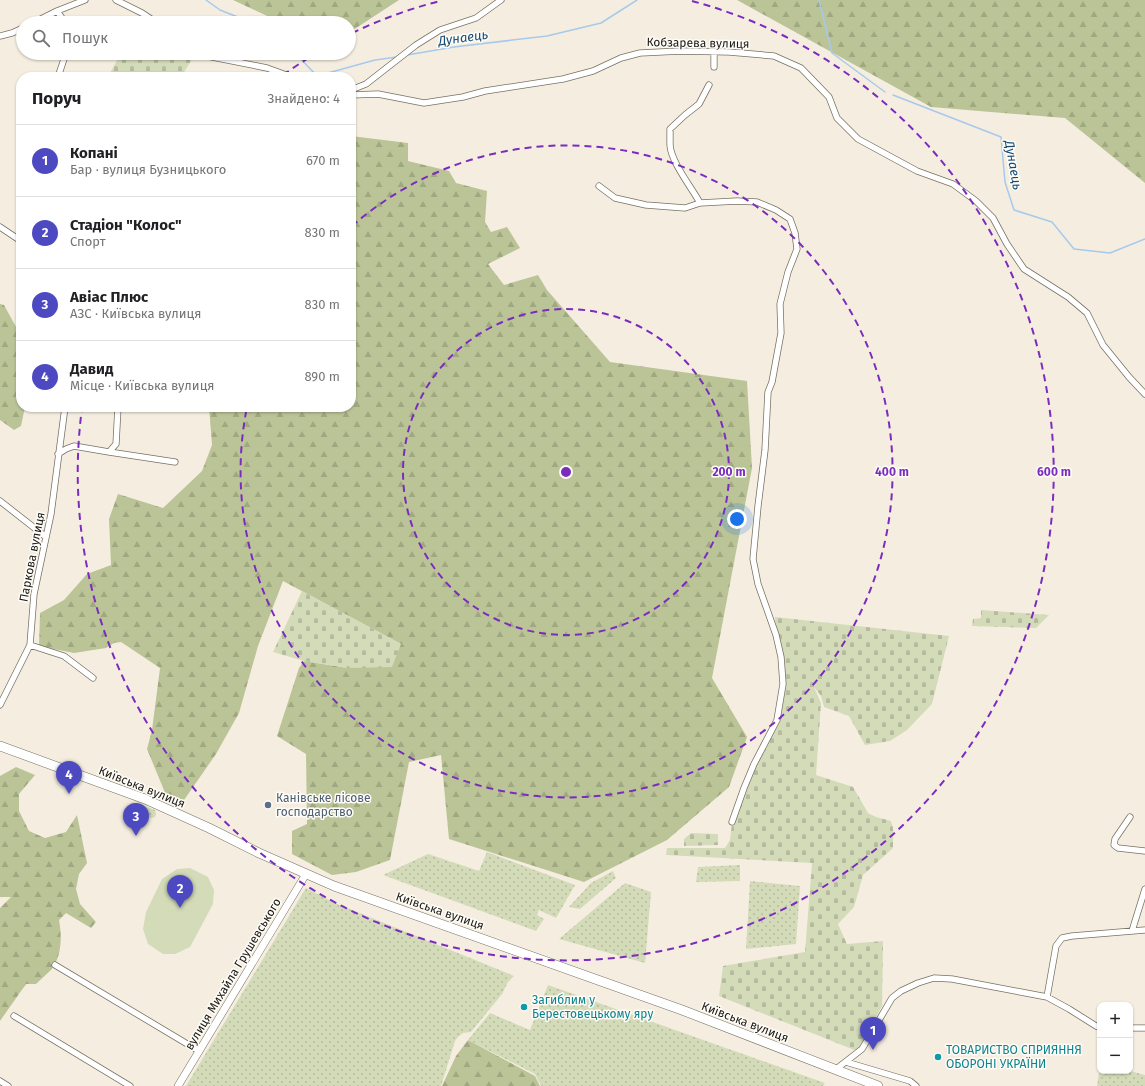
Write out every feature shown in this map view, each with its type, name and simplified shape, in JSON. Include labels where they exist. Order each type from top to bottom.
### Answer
[{"type":"main road","name":"Київська вулиця","points":[[0,746],[145,799],[259,853],[334,886],[682,1010],[878,1086]]},
{"type":"street","points":[[47,16],[85,0]]},
{"type":"street","points":[[116,0],[147,16]]},
{"type":"street","points":[[356,88],[366,84],[416,44],[440,30],[476,18],[500,0]]},
{"type":"street","points":[[57,11],[61,16]]},
{"type":"street","points":[[0,36],[16,31]]},
{"type":"street","name":"Кобзарева вулиця","points":[[356,95],[378,94],[424,103],[463,97],[485,91],[562,79],[593,71],[621,58],[640,53],[681,51],[774,56],[801,68],[829,97],[837,118],[858,139],[917,171],[953,184],[976,202],[993,218],[1007,244],[1024,269],[1068,297],[1087,313],[1103,345],[1145,394]]},
{"type":"street","points":[[714,52],[714,68]]},
{"type":"street","points":[[60,72],[64,60]]},
{"type":"street","points":[[223,60],[267,68],[278,72]]},
{"type":"street","points":[[700,203],[684,177],[672,153],[670,146],[670,129],[698,104],[709,85]]},
{"type":"street","points":[[599,186],[615,198],[646,205],[685,208],[700,203],[737,201],[757,202],[776,210],[790,219],[795,233],[796,250],[788,272],[780,304],[781,333],[772,382],[768,392],[765,450],[753,559],[758,584],[776,635],[781,657],[783,684],[778,720],[754,764],[732,822]]},
{"type":"street","points":[[0,227],[16,238]]},
{"type":"street","name":"Паркова вулиця","points":[[0,705],[30,645],[34,594],[51,514],[64,412]]},
{"type":"street","points":[[109,452],[116,444],[118,412]]},
{"type":"street","points":[[58,454],[74,446],[175,462]]},
{"type":"street","points":[[0,501],[46,537]]},
{"type":"street","points":[[30,645],[64,656],[93,678]]},
{"type":"street","points":[[1130,817],[1115,839],[1114,845],[1118,848],[1145,851]]},
{"type":"street","name":"вулиця Михайла Грушевського","points":[[178,1086],[306,874]]},
{"type":"street","points":[[1132,931],[1145,889]]},
{"type":"street","points":[[1047,997],[1056,946],[1062,938],[1145,930]]},
{"type":"street","points":[[55,965],[199,1051]]},
{"type":"street","points":[[834,1070],[862,1049],[892,998],[918,983],[934,978],[952,979],[1047,997],[1069,1008],[1097,1026]]},
{"type":"street","points":[[14,1016],[130,1086]]},
{"type":"street","points":[[1133,1028],[1145,1028]]},
{"type":"street","points":[[846,1062],[910,1081],[916,1086]]},
{"type":"street","points":[[0,1081],[8,1086]]},
{"type":"green space","points":[[233,0],[399,0],[356,28],[356,16],[267,16]]},
{"type":"green space","points":[[737,0],[1145,0],[1145,183],[1065,118],[931,107]]},
{"type":"green space","points":[[117,60],[191,61],[184,72],[111,72]]},
{"type":"green space","points":[[356,137],[408,143],[408,161],[449,171],[456,183],[487,191],[485,222],[491,232],[507,227],[520,248],[488,264],[504,285],[538,275],[547,290],[610,362],[747,381],[752,468],[712,678],[747,737],[729,787],[667,840],[584,882],[449,839],[441,755],[409,762],[390,860],[356,872],[332,875],[292,854],[292,831],[307,824],[306,754],[277,736],[299,668],[304,661],[348,668],[401,644],[283,581],[258,646],[239,713],[216,754],[184,800],[166,795],[147,749],[152,730],[160,668],[121,642],[114,643],[106,648],[74,653],[39,646],[40,613],[64,600],[87,574],[111,565],[109,519],[118,494],[163,508],[202,471],[212,445],[209,412],[356,412]]},
{"type":"green space","points":[[0,304],[4,305],[16,327],[16,412],[24,412],[21,426],[14,430],[0,420]]},
{"type":"green space","points":[[302,591],[401,644],[392,667],[348,668],[304,661],[273,652]]},
{"type":"green space","points":[[981,610],[1049,615],[1036,628],[972,626],[973,619],[981,618]]},
{"type":"green space","points":[[775,617],[949,636],[932,704],[907,730],[890,741],[865,745],[849,716],[824,707],[821,696],[814,687],[821,703],[816,775],[853,787],[868,813],[891,821],[893,828],[893,848],[863,875],[854,907],[838,924],[847,944],[883,941],[882,1006],[857,1051],[719,996],[723,966],[805,952],[812,863],[666,855],[667,848],[725,848],[730,840],[732,822],[744,788],[777,720],[783,684]]},
{"type":"green space","points":[[16,767],[35,775],[19,794],[19,811],[29,831],[45,838],[66,832],[77,815],[87,863],[79,874],[76,889],[80,904],[96,922],[91,928],[66,913],[59,920],[61,932],[60,945],[58,958],[55,964],[52,969],[36,984],[26,984],[0,1021],[0,908],[11,897],[0,897],[0,776]]},
{"type":"green space","points":[[131,803],[136,803],[155,810],[155,817],[151,818],[130,811],[129,805]]},
{"type":"green space","points":[[691,833],[718,834],[718,845],[684,846],[684,839]]},
{"type":"green space","points":[[487,852],[575,885],[556,918],[539,910],[537,915],[544,919],[536,931],[383,875],[428,854],[479,871]]},
{"type":"green space","points":[[740,865],[740,881],[696,882],[698,867]]},
{"type":"green space","points":[[190,868],[208,877],[214,890],[213,904],[190,947],[175,954],[163,954],[148,944],[143,929],[146,912],[162,879],[177,869]]},
{"type":"green space","points":[[613,871],[616,878],[580,909],[569,907],[591,883]]},
{"type":"green space","points":[[750,881],[800,886],[796,944],[746,949]]},
{"type":"green space","points":[[625,883],[651,892],[645,963],[559,939]]},
{"type":"green space","points":[[306,888],[335,903],[514,976],[508,982],[502,994],[471,1032],[463,1033],[455,1041],[441,1086],[186,1086]]},
{"type":"green space","points":[[548,985],[825,1083],[823,1086],[541,1086],[535,1074],[468,1040],[490,1013],[530,1030]]},
{"type":"green space","points":[[468,1040],[535,1076],[540,1086],[442,1086],[456,1056]]},
{"type":"green space","points":[[1133,1072],[1145,1075],[1145,1086],[1097,1086],[1099,1074],[1133,1074]]},
{"type":"waterway","name":"Дунаець","points":[[206,0],[220,10],[235,16]]},
{"type":"waterway","name":"Дунаець","points":[[407,55],[454,47],[547,36],[601,23],[637,0]]},
{"type":"waterway","name":"Дунаець","points":[[819,0],[832,53],[885,92]]},
{"type":"waterway","name":"Дунаець","points":[[332,72],[375,60],[397,57]]},
{"type":"waterway","name":"Дунаець","points":[[302,60],[313,72]]},
{"type":"waterway","name":"Дунаець","points":[[893,95],[1001,137],[1005,182],[1014,210],[1052,222],[1074,249],[1110,253],[1145,239]]},
{"type":"place","name":"Давид","points":[[69,794]]},
{"type":"place","name":"Канівське лісове господарство","points":[[268,805]]},
{"type":"place","name":"Авіас Плюс","points":[[136,836]]},
{"type":"place","name":"Стадіон \"Колос\"","points":[[180,908]]},
{"type":"place","name":"Загиблим у Берестовецькому яру","points":[[524,1007]]},
{"type":"place","name":"Копані","points":[[873,1050]]},
{"type":"place","name":"ТОВАРИСТВО СПРИЯННЯ ОБОРОНІ УКРАЇНИ","points":[[938,1057]]}]
